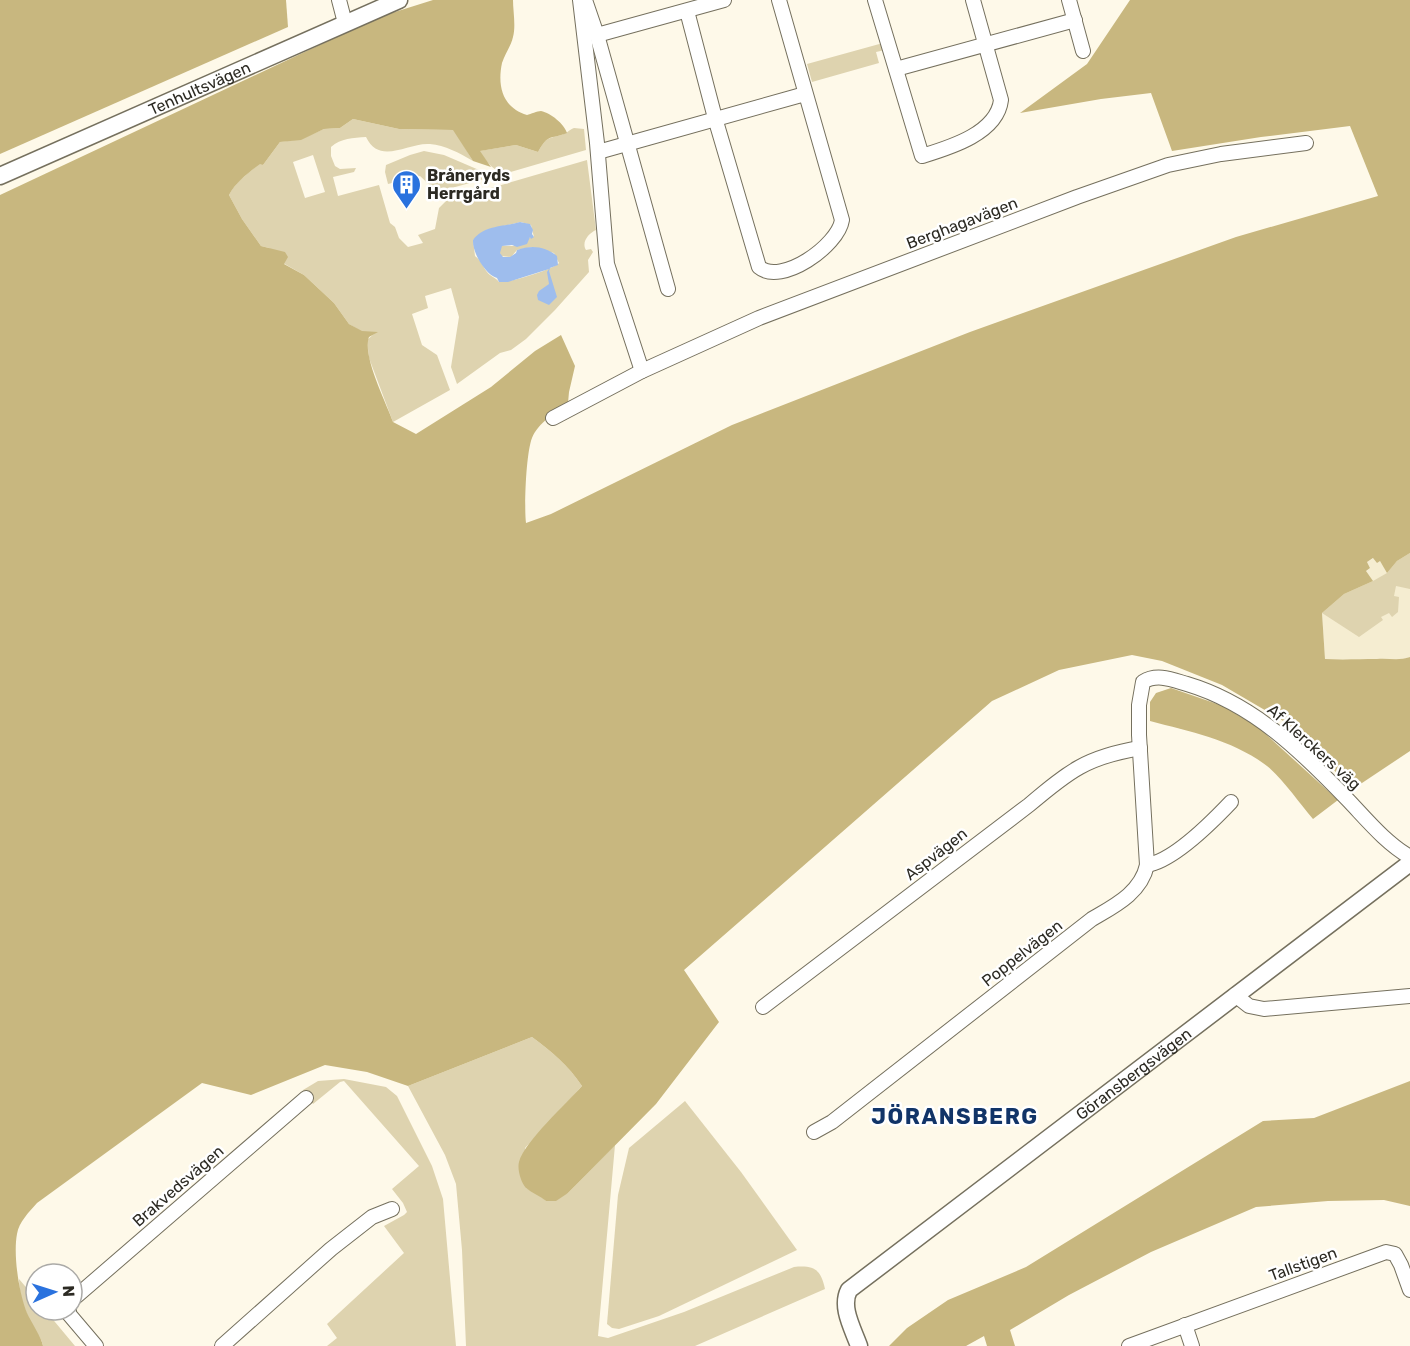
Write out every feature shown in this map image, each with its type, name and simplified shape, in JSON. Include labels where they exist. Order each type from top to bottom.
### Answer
[{"type":"street","points":[[339,0],[345,23]]},
{"type":"street","name":"Tenhultsvägen","points":[[0,176],[399,0]]},
{"type":"street","points":[[580,0],[598,152],[607,264],[642,371]]},
{"type":"street","points":[[585,0],[597,35],[668,289]]},
{"type":"street","points":[[597,35],[724,0]]},
{"type":"street","points":[[687,11],[715,118],[759,267],[765,272],[774,272],[796,266],[822,251],[835,238],[842,223],[779,0]]},
{"type":"street","points":[[876,0],[922,156],[961,144],[972,138],[988,124],[1000,107],[1001,100],[972,0]]},
{"type":"street","points":[[1069,0],[1083,51]]},
{"type":"street","points":[[896,69],[1075,21]]},
{"type":"street","points":[[598,152],[805,94]]},
{"type":"street","name":"Berghagavägen","points":[[553,418],[642,371],[759,318],[1077,197],[1157,169],[1221,154],[1306,143]]},
{"type":"street","name":"Af Klerckers väg","points":[[1140,748],[1139,705],[1143,682],[1149,678],[1159,677],[1210,692],[1234,703],[1272,727],[1326,777],[1394,847],[1410,857]]},
{"type":"street","points":[[1140,748],[1147,865],[1159,863],[1208,825],[1231,802]]},
{"type":"street","name":"Aspvägen","points":[[763,1007],[1064,776],[1082,764],[1102,756],[1140,748]]},
{"type":"street","name":"Göransbergsvägen","points":[[859,1346],[846,1304],[846,1296],[856,1283],[1410,863]]},
{"type":"street","name":"Poppelvägen","points":[[814,1132],[832,1122],[1092,919],[1121,901],[1144,878],[1147,865]]},
{"type":"street","points":[[1235,995],[1249,1006],[1264,1009],[1410,996]]},
{"type":"street","name":"Brakvedsvägen","points":[[84,1290],[306,1098]]},
{"type":"street","points":[[222,1346],[331,1249],[372,1217],[392,1209]]},
{"type":"street","name":"Tallstigen","points":[[1129,1346],[1386,1252],[1395,1254],[1410,1290]]},
{"type":"street","points":[[76,1322],[96,1346]]},
{"type":"street","points":[[1185,1325],[1192,1346]]},
{"type":"shaded area","points":[[0,0],[286,0],[288,27],[0,154]]},
{"type":"shaded area","points":[[433,0],[513,0],[514,33],[502,63],[501,88],[507,102],[519,112],[527,115],[541,111],[549,114],[567,133],[547,139],[538,152],[516,145],[480,151],[491,167],[473,161],[453,130],[399,129],[353,119],[340,128],[324,129],[301,140],[280,142],[263,165],[260,164],[247,174],[229,195],[261,246],[285,252],[288,257],[284,264],[304,275],[334,303],[349,324],[362,331],[378,332],[369,337],[368,345],[376,379],[393,422],[416,434],[491,387],[535,351],[561,335],[575,366],[568,403],[543,423],[532,438],[526,480],[526,523],[551,514],[732,425],[970,332],[1236,237],[1378,196],[1350,126],[1172,151],[1151,93],[1020,113],[1087,64],[1130,0],[1410,0],[1410,553],[1397,561],[1387,573],[1380,561],[1377,563],[1373,558],[1367,562],[1370,568],[1366,571],[1373,581],[1344,594],[1322,613],[1325,659],[1410,657],[1410,751],[1353,789],[1285,722],[1222,685],[1162,661],[1132,655],[1059,670],[992,701],[684,970],[719,1022],[656,1104],[568,1193],[556,1201],[546,1201],[526,1188],[520,1176],[519,1162],[537,1134],[582,1086],[559,1059],[532,1037],[408,1086],[367,1072],[325,1065],[251,1095],[202,1083],[37,1203],[25,1217],[20,1225],[16,1243],[18,1274],[24,1302],[24,1322],[32,1322],[43,1346],[0,1346],[0,195],[379,17]]},
{"type":"shaded area","points":[[883,43],[885,50],[876,52],[879,63],[812,82],[807,64]]},
{"type":"shaded area","points":[[353,119],[399,129],[454,130],[473,161],[447,148],[430,144],[395,151],[379,150],[372,146],[366,137],[343,140],[331,147],[331,156],[335,166],[340,169],[356,168],[354,172],[333,177],[338,196],[379,185],[390,223],[408,247],[423,243],[418,235],[435,229],[439,208],[446,201],[587,160],[596,230],[588,236],[584,244],[586,250],[591,249],[593,252],[588,260],[589,272],[526,339],[511,350],[500,353],[457,384],[451,367],[459,317],[451,288],[425,296],[428,308],[412,314],[422,345],[437,355],[450,390],[393,422],[369,358],[367,340],[376,332],[362,332],[349,324],[334,303],[304,275],[283,263],[269,248],[261,246],[229,195],[235,186],[260,163],[263,165],[280,142],[301,139],[324,129],[340,128]],"holes":[[[313,155],[325,192],[305,198],[293,162]],[[521,222],[531,225],[534,237],[516,246],[501,246],[499,250],[501,256],[511,257],[517,250],[532,247],[554,253],[559,263],[531,275],[499,282],[488,274],[475,256],[473,240],[486,230]]]},
{"type":"shaded area","points":[[574,128],[584,129],[586,150],[507,173],[494,168],[479,151],[516,145],[538,152],[547,140]]},
{"type":"shaded area","points":[[424,151],[444,155],[486,173],[488,178],[437,192],[420,176],[388,184],[386,165]]},
{"type":"shaded area","points":[[1410,553],[1410,657],[1401,660],[1325,659],[1322,613],[1370,568],[1367,562],[1374,558],[1380,561],[1387,572],[1397,561]]},
{"type":"shaded area","points":[[1410,553],[1410,589],[1396,586],[1394,596],[1399,597],[1398,612],[1392,617],[1389,613],[1381,617],[1383,620],[1359,637],[1322,613],[1344,594],[1387,573],[1397,561]]},
{"type":"shaded area","points":[[1171,688],[1223,706],[1258,727],[1338,800],[1313,819],[1279,778],[1254,757],[1226,743],[1150,721],[1150,702],[1156,693]]},
{"type":"shaded area","points":[[532,1037],[559,1059],[582,1086],[525,1148],[526,1188],[546,1201],[568,1193],[615,1145],[598,1336],[608,1338],[684,1312],[794,1267],[816,1270],[825,1289],[695,1346],[466,1346],[462,1250],[456,1184],[445,1155],[408,1086]]},
{"type":"shaded area","points":[[344,1079],[386,1087],[397,1096],[432,1166],[443,1199],[456,1346],[327,1346],[337,1338],[327,1324],[404,1253],[384,1226],[407,1212],[392,1189],[419,1166],[344,1081],[313,1104],[303,1090],[318,1081]]},
{"type":"shaded area","points":[[1410,1081],[1410,1206],[1384,1200],[1328,1201],[1256,1207],[1151,1252],[1069,1295],[1010,1330],[1015,1346],[987,1346],[984,1336],[966,1346],[889,1346],[907,1328],[948,1300],[1026,1267],[1263,1121],[1314,1118]]},
{"type":"shaded area","points":[[685,1101],[741,1172],[797,1250],[659,1316],[619,1329],[612,1328],[607,1324],[618,1195],[629,1148]]},
{"type":"shaded area","points":[[19,1279],[24,1285],[24,1305]]},
{"type":"shaded area","points":[[31,1322],[55,1322],[75,1346],[43,1346]]},
{"type":"water","points":[[520,222],[530,224],[534,237],[531,239],[530,237],[527,244],[517,247],[502,246],[500,253],[503,257],[510,257],[517,250],[533,247],[543,248],[557,256],[558,265],[550,268],[549,271],[557,297],[549,305],[538,300],[537,295],[549,284],[547,272],[549,269],[508,282],[499,282],[497,278],[488,273],[477,257],[473,240],[478,235],[495,227]]},
{"type":"place","name":"Bråneryds Herrgård","points":[[406,210]]},
{"type":"district","name":"JÖRANSBERG","points":[[955,1116]]}]
